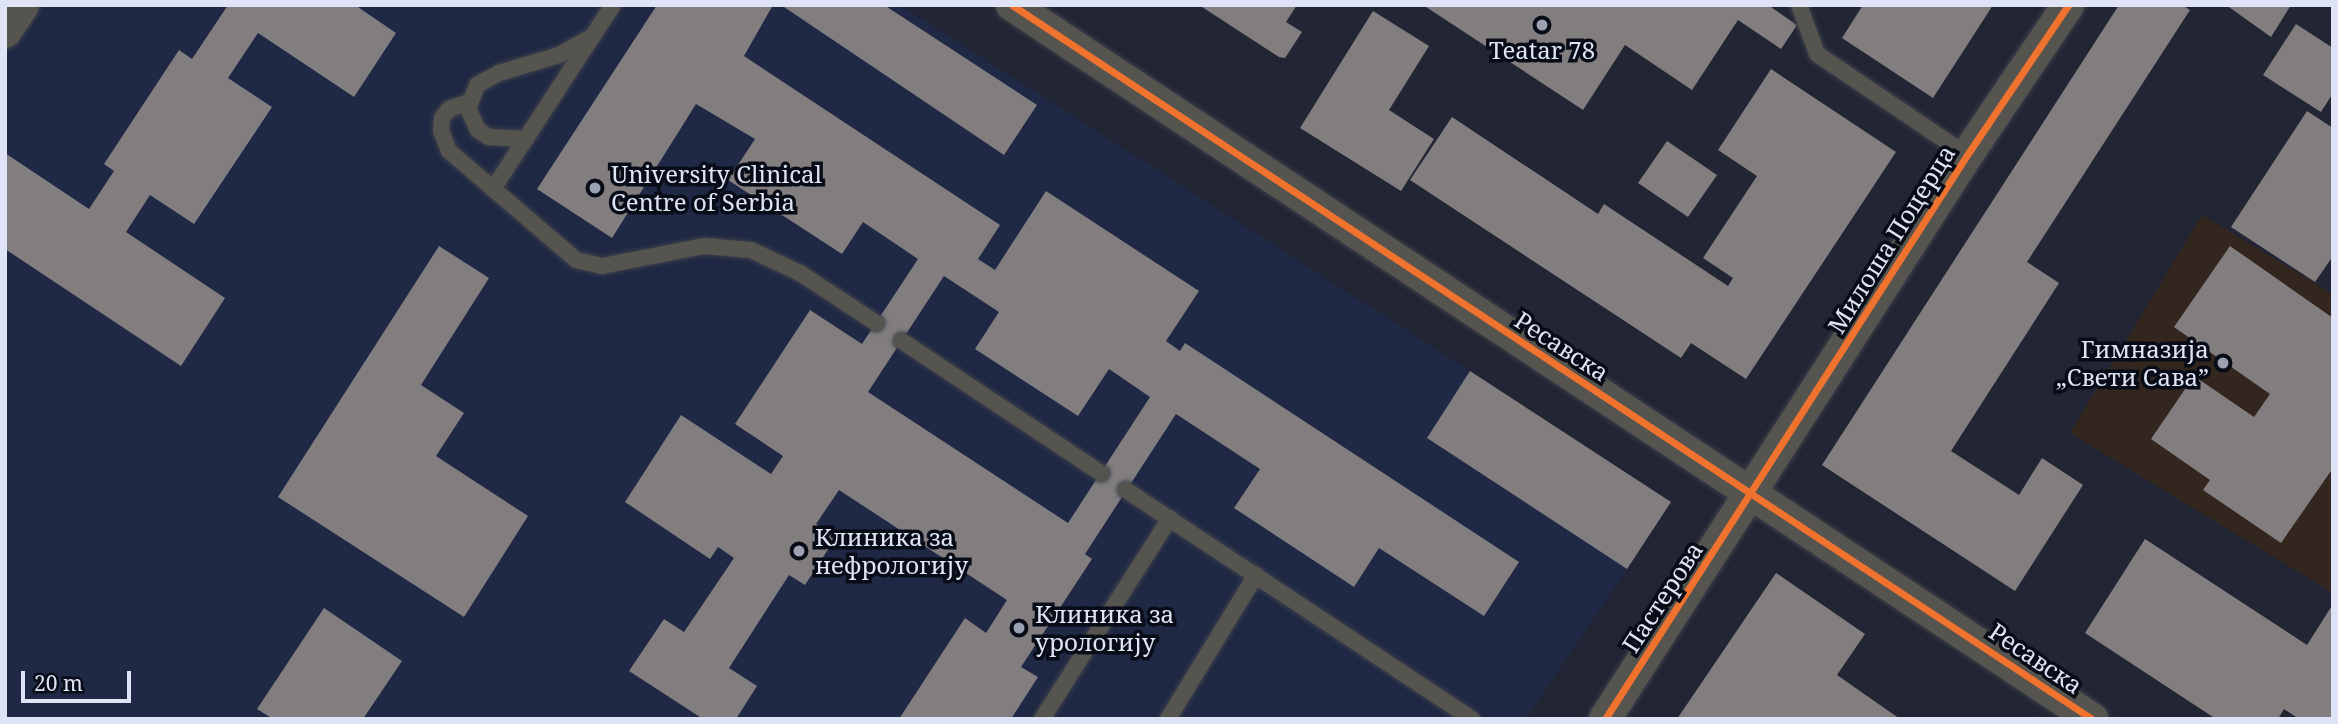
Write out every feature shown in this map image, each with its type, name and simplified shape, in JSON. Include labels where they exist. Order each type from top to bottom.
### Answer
[{"type":"street","points":[[5,32],[23,5]]},
{"type":"street","name":"Ресавска","points":[[1012,5],[2092,719]]},
{"type":"street","name":"Милоша Поцерца","points":[[1752,495],[1967,155],[2068,5]]},
{"type":"street","name":"Пастерова","points":[[1605,719],[1752,495]]},
{"type":"lane","points":[[493,189],[613,5]]},
{"type":"lane","points":[[1799,5],[1817,54],[1967,155]]},
{"type":"lane","points":[[593,36],[559,55],[488,78],[469,102],[443,114],[441,131],[460,164],[576,260],[588,265],[635,261],[704,246],[751,250],[800,273],[876,323]]},
{"type":"lane","points":[[469,102],[471,117],[483,135],[526,139]]},
{"type":"lane","points":[[902,341],[1101,472]]},
{"type":"lane","points":[[1126,490],[1472,719]]},
{"type":"lane","points":[[1042,719],[1170,518]]},
{"type":"lane","points":[[1168,719],[1256,575]]},
{"type":"shaded area","name":"University Clinical Centre of Serbia","points":[[5,5],[900,5],[1470,371],[1627,569],[1526,719],[5,719]]},
{"type":"shaded area","name":"Гимназија „Свети Сава”","points":[[2202,215],[2333,294],[2333,593],[2070,433]]},
{"type":"building","points":[[228,5],[355,5],[396,33],[354,97],[258,33],[228,78],[272,107],[194,224],[150,195],[126,232],[225,298],[181,366],[5,249],[5,153],[89,209],[114,171],[104,164],[179,50],[192,59]]},
{"type":"building","points":[[657,5],[773,5],[744,56],[1000,225],[978,259],[995,270],[1046,191],[1199,291],[1166,341],[1180,351],[1185,343],[1519,562],[1484,616],[1379,548],[1354,587],[1234,508],[1260,469],[1176,414],[1085,554],[1092,559],[1021,667],[1038,677],[1011,719],[899,719],[965,618],[986,633],[1007,600],[839,490],[816,524],[836,537],[805,585],[789,575],[729,668],[757,686],[736,719],[703,719],[629,671],[664,619],[684,632],[734,558],[718,547],[710,559],[625,502],[681,415],[771,474],[783,456],[735,424],[810,310],[862,344],[918,259],[863,222],[842,254],[728,180],[755,139],[696,104],[612,238],[537,189]],"holes":[[[944,276],[999,312],[975,349],[1078,416],[1109,369],[1150,397],[1068,523],[868,392]]]},
{"type":"building","points":[[781,5],[884,5],[1037,105],[1004,155]]},
{"type":"building","points":[[1199,5],[1297,5],[1286,22],[1302,32],[1285,58],[1279,57]]},
{"type":"building","points":[[1423,5],[1768,5],[1797,25],[1781,49],[1738,20],[1692,90],[1625,45],[1583,110]]},
{"type":"building","points":[[1863,5],[1993,5],[1933,98],[1842,38]]},
{"type":"building","points":[[2119,5],[2182,5],[2190,10],[2027,262],[2059,283],[1951,451],[2019,495],[2042,458],[2083,485],[2015,591],[1822,465]]},
{"type":"building","points":[[2226,5],[2291,5],[2271,37]]},
{"type":"building","points":[[1373,11],[1429,46],[1389,110],[1434,139],[1401,191],[1300,128]]},
{"type":"building","points":[[2296,24],[2333,48],[2333,93],[2321,112],[2263,75]]},
{"type":"building","points":[[1771,69],[1896,152],[1746,379],[1691,343],[1681,358],[1410,180],[1452,117],[1598,214],[1604,204],[1728,286],[1733,278],[1703,258],[1757,176],[1718,150]]},
{"type":"building","points":[[2307,111],[2333,128],[2333,256],[2315,282],[2231,227]]},
{"type":"building","points":[[1667,141],[1717,175],[1688,217],[1638,183]]},
{"type":"building","points":[[439,246],[489,278],[421,385],[464,413],[436,456],[528,516],[464,617],[278,497]]},
{"type":"building","points":[[2230,246],[2333,318],[2333,468],[2281,543],[2203,490],[2210,480],[2151,439],[2194,376],[2254,417],[2270,394],[2174,327]]},
{"type":"building","points":[[1470,371],[1671,502],[1627,569],[1427,438]]},
{"type":"building","points":[[2145,539],[2307,645],[2333,604],[2333,719],[2299,719],[2284,709],[2278,719],[2216,719],[2085,633]]},
{"type":"building","points":[[1776,573],[1865,634],[1837,675],[1900,719],[1677,719]]},
{"type":"building","points":[[324,608],[402,661],[363,719],[273,719],[257,709]]},
{"type":"cycle path","points":[[1012,5],[2092,719]]},
{"type":"cycle path","points":[[1605,719],[1967,155],[2068,5]]},
{"type":"place","name":"Teatar 78","points":[[1542,25]]},
{"type":"place","name":"University Clinical Centre of Serbia","points":[[595,188]]},
{"type":"place","name":"Гимназија „Свети Сава”","points":[[2223,363]]},
{"type":"place","name":"Клиника за нефрологију","points":[[799,551]]},
{"type":"place","name":"Клиника за урологију","points":[[1019,628]]}]
